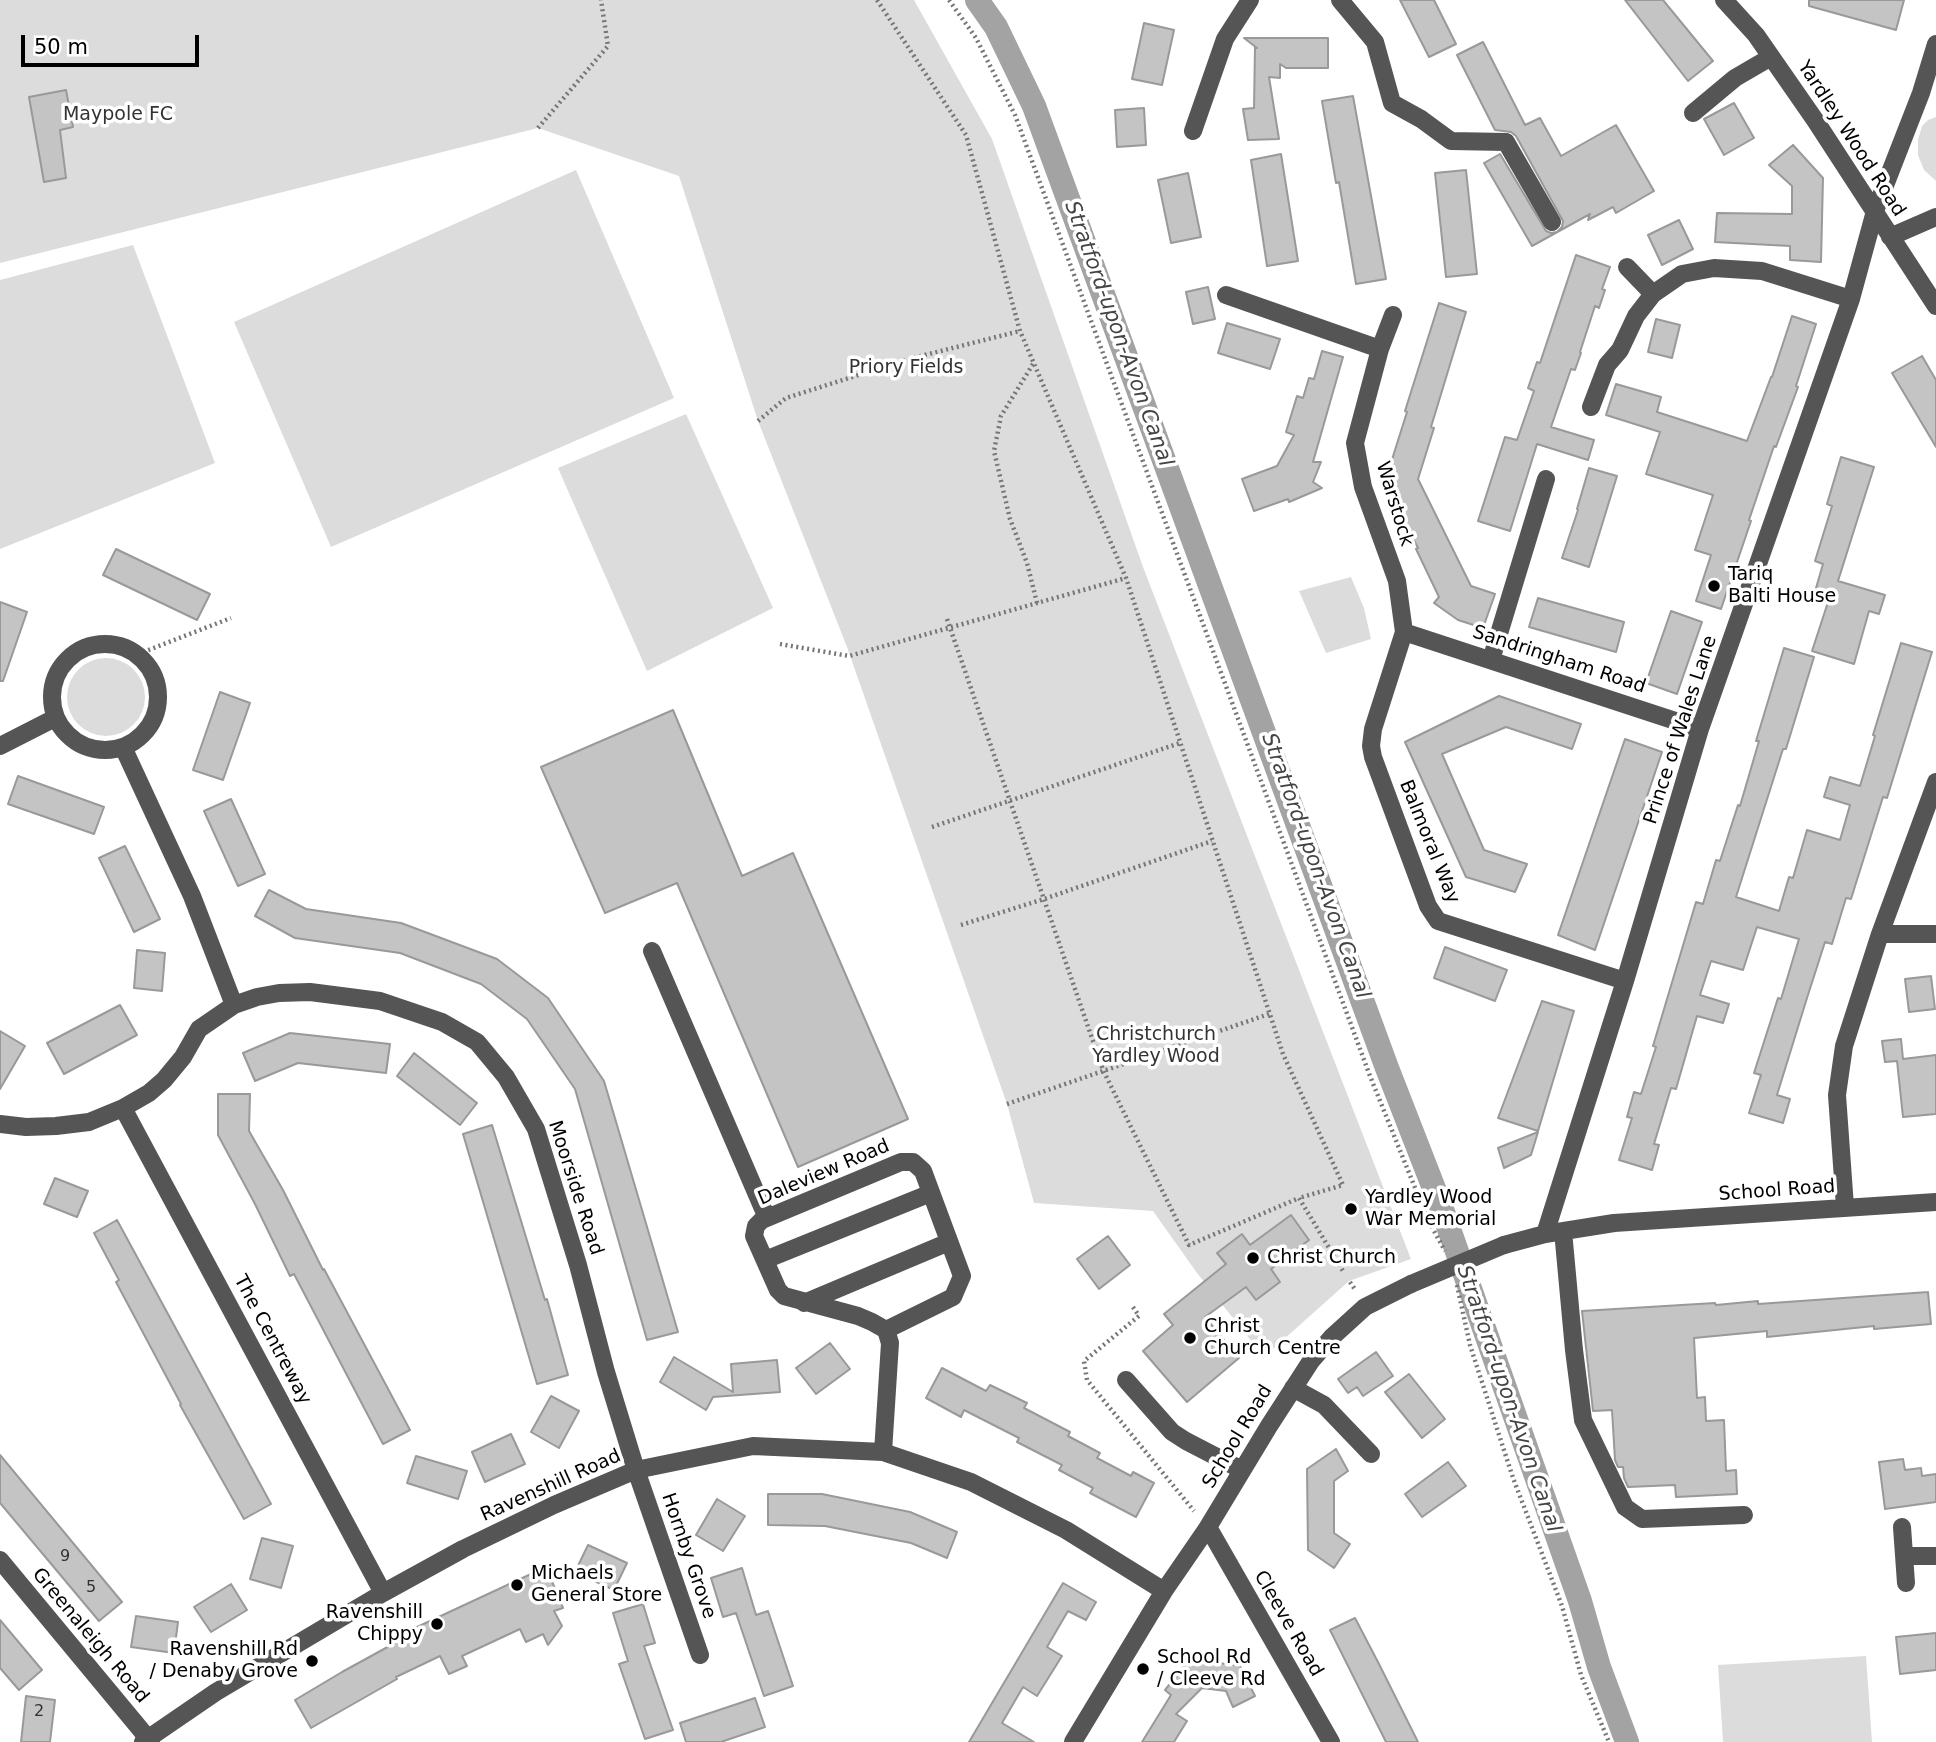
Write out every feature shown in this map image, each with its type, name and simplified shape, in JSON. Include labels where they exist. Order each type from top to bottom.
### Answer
[{"type":"street","points":[[1193,131],[1225,39],[1250,0]]},
{"type":"street","points":[[1340,0],[1375,42],[1392,103],[1421,118],[1451,141],[1506,142],[1552,222]]},
{"type":"street","name":"Yardley Wood Road","points":[[1724,0],[1756,35],[1815,120],[1936,306]]},
{"type":"street","name":"Prince of Wales Lane","points":[[1545,1234],[1625,981],[1700,729],[1851,299],[1874,211],[1928,98],[1936,44]]},
{"type":"street","points":[[1693,113],[1735,78],[1771,57]]},
{"type":"street","points":[[1890,237],[1936,218]]},
{"type":"street","points":[[1627,267],[1653,294]]},
{"type":"street","points":[[1591,407],[1607,365],[1620,350],[1636,316],[1653,294],[1682,274],[1714,268],[1762,271],[1851,299]]},
{"type":"street","points":[[1226,295],[1380,349]]},
{"type":"street","name":"Warstock","points":[[1393,315],[1380,349],[1355,443],[1363,487],[1397,581],[1404,632]]},
{"type":"street","points":[[1491,660],[1546,479]]},
{"type":"street","name":"Sandringham Road","points":[[1404,632],[1700,729]]},
{"type":"street","name":"Balmoral Way","points":[[1404,632],[1373,729],[1371,746],[1428,906],[1438,921],[1625,981]]},
{"type":"street","points":[[112,643],[138,654],[153,671],[159,693],[155,716],[143,735],[123,747],[96,750],[71,739],[55,718],[51,690],[61,664],[84,646],[112,643]]},
{"type":"street","points":[[0,746],[55,718]]},
{"type":"street","points":[[0,1124],[26,1127],[89,1122],[123,1108],[149,1093],[164,1080],[183,1057],[199,1028],[234,1004],[192,896],[123,747]]},
{"type":"street","points":[[1845,1207],[1837,1095],[1844,1046],[1880,934],[1936,782]]},
{"type":"street","points":[[1880,934],[1936,934]]},
{"type":"street","points":[[652,951],[767,1218]]},
{"type":"street","name":"Moorside Road","points":[[234,1004],[257,997],[299,992],[380,1001],[442,1022],[477,1042],[506,1077],[536,1129],[636,1470]]},
{"type":"street","name":"The Centreway","points":[[123,1108],[383,1593]]},
{"type":"street","name":"Daleview Road","points":[[901,1162],[914,1162],[923,1171],[962,1276],[953,1297],[888,1337],[872,1322],[858,1316],[784,1296],[778,1290],[754,1236],[756,1226],[767,1218],[901,1162]]},
{"type":"street","points":[[765,1260],[931,1193]]},
{"type":"street","name":"School Road","points":[[1073,1742],[1164,1591],[1208,1527],[1311,1361],[1332,1337],[1365,1307],[1411,1284],[1504,1245],[1545,1234],[1614,1223],[1936,1202]]},
{"type":"street","points":[[1563,1231],[1583,1420],[1625,1507],[1642,1519],[1744,1515]]},
{"type":"street","points":[[804,1303],[949,1242]]},
{"type":"street","points":[[883,1451],[888,1337]]},
{"type":"street","points":[[1126,1380],[1172,1432],[1242,1470]]},
{"type":"street","points":[[1293,1388],[1324,1405],[1371,1454]]},
{"type":"street","name":"Ravenshill Road","points":[[147,1741],[216,1692],[463,1549],[554,1505],[636,1470],[753,1446],[883,1451],[971,1482],[1066,1530],[1164,1591]]},
{"type":"street","name":"Hornby Grove","points":[[636,1470],[700,1656]]},
{"type":"street","name":"Cleeve Road","points":[[1208,1527],[1331,1742]]},
{"type":"street","points":[[1902,1528],[1906,1583]]},
{"type":"street","points":[[1904,1556],[1936,1556]]},
{"type":"street","name":"Greenaleigh Road","points":[[0,1560],[147,1741]]},
{"type":"path","points":[[538,128],[608,46],[601,0]]},
{"type":"path","points":[[877,0],[966,135],[1020,331],[1126,578],[1283,1054],[1343,1185],[1299,1198],[1189,1245],[1104,1070],[947,619]]},
{"type":"path","points":[[949,0],[976,38],[1015,115],[1370,1076],[1428,1220],[1446,1254]]},
{"type":"path","points":[[758,421],[786,398],[909,359],[1020,331]]},
{"type":"path","points":[[1033,363],[1001,416],[994,450],[1010,519],[1027,564],[1037,603]]},
{"type":"path","points":[[780,644],[849,656],[1126,578]]},
{"type":"path","points":[[138,654],[231,618]]},
{"type":"path","points":[[932,827],[1180,743]]},
{"type":"path","points":[[961,925],[1212,841]]},
{"type":"path","points":[[1007,1104],[1269,1014]]},
{"type":"path","points":[[1299,1198],[1343,1271]]},
{"type":"path","points":[[1457,1282],[1470,1345],[1513,1478],[1562,1605],[1581,1675],[1609,1742]]},
{"type":"green space","points":[[0,0],[914,0],[992,139],[1143,567],[1411,1259],[1349,1281],[1264,1357],[1197,1273],[1153,1211],[1034,1203],[1007,1104],[847,647],[758,421],[679,176],[538,128],[0,263]]},
{"type":"green space","points":[[1936,117],[1936,181],[1924,170],[1918,155],[1918,140],[1922,126]]},
{"type":"green space","points":[[576,170],[674,398],[331,547],[234,322]]},
{"type":"green space","points":[[133,245],[215,463],[0,549],[0,280]]},
{"type":"green space","points":[[686,414],[773,608],[647,671],[558,468]]},
{"type":"green space","points":[[1351,577],[1364,608],[1371,639],[1326,653],[1299,591]]},
{"type":"green space","points":[[106,658],[121,661],[138,675],[145,697],[142,712],[128,729],[106,736],[91,733],[74,719],[67,697],[70,682],[84,665]]},
{"type":"green space","points":[[1866,1656],[1872,1742],[1723,1742],[1718,1665]]},
{"type":"building","points":[[1400,0],[1434,0],[1456,44],[1429,57]]},
{"type":"building","points":[[1625,0],[1663,0],[1713,61],[1688,81]]},
{"type":"building","points":[[1809,0],[1904,0],[1896,30],[1809,6]]},
{"type":"building","points":[[1144,23],[1174,30],[1162,85],[1132,79]]},
{"type":"building","points":[[1244,38],[1328,38],[1328,68],[1286,68],[1280,64],[1280,78],[1269,77],[1279,139],[1248,140],[1243,109],[1254,108],[1255,47],[1257,48]]},
{"type":"building","points":[[1483,42],[1525,125],[1540,118],[1561,156],[1616,125],[1654,191],[1616,213],[1613,207],[1588,220],[1590,214],[1532,246],[1484,163],[1500,154],[1546,231],[1557,232],[1563,221],[1516,136],[1511,132],[1495,130],[1457,55]]},
{"type":"building","points":[[66,90],[73,127],[60,130],[66,178],[44,182],[29,97]]},
{"type":"building","points":[[1353,96],[1386,279],[1356,284],[1322,101]]},
{"type":"building","points":[[1734,103],[1754,138],[1724,155],[1704,119]]},
{"type":"building","points":[[1144,108],[1146,145],[1117,147],[1115,110]]},
{"type":"building","points":[[1793,145],[1823,178],[1821,262],[1790,260],[1790,246],[1715,242],[1717,213],[1792,214],[1792,186],[1769,165]]},
{"type":"building","points":[[1281,154],[1298,261],[1267,266],[1251,160]]},
{"type":"building","points":[[1466,170],[1477,274],[1446,277],[1435,173]]},
{"type":"building","points":[[1188,173],[1201,237],[1171,243],[1158,180]]},
{"type":"building","points":[[1679,220],[1693,249],[1662,265],[1648,235]]},
{"type":"building","points":[[1576,255],[1610,267],[1599,308],[1595,306],[1575,370],[1571,369],[1551,427],[1594,440],[1588,460],[1537,444],[1510,531],[1478,521],[1505,437],[1517,440],[1534,391],[1528,388],[1537,362],[1540,363]]},
{"type":"building","points":[[1208,287],[1215,319],[1193,324],[1186,292]]},
{"type":"building","points":[[1439,303],[1466,312],[1418,479],[1471,586],[1495,594],[1483,628],[1458,620],[1434,603],[1439,597],[1391,496],[1389,469]]},
{"type":"building","points":[[1792,316],[1816,324],[1796,386],[1798,387],[1776,447],[1774,446],[1721,609],[1696,601],[1711,555],[1695,550],[1713,495],[1646,474],[1660,432],[1606,415],[1616,384],[1661,397],[1657,412],[1747,441]]},
{"type":"building","points":[[1656,319],[1680,325],[1672,358],[1648,352]]},
{"type":"building","points":[[1227,323],[1280,339],[1270,369],[1218,353]]},
{"type":"building","points":[[1322,351],[1343,357],[1313,462],[1321,462],[1313,482],[1322,488],[1289,502],[1288,499],[1254,511],[1242,479],[1277,466],[1294,435],[1286,432],[1297,396],[1303,398],[1309,378],[1314,379]]},
{"type":"building","points":[[1922,356],[1936,380],[1936,447],[1892,373]]},
{"type":"building","points":[[1841,457],[1874,467],[1838,581],[1885,595],[1879,614],[1869,611],[1854,664],[1812,651],[1829,599],[1814,595],[1823,564],[1815,561],[1832,506],[1827,504]]},
{"type":"building","points":[[1589,468],[1617,476],[1589,567],[1562,558]]},
{"type":"building","points":[[116,549],[210,594],[197,620],[103,575]]},
{"type":"building","points":[[1538,598],[1624,622],[1616,652],[1529,627]]},
{"type":"building","points":[[0,602],[27,612],[3,681],[0,681]]},
{"type":"building","points":[[1671,611],[1702,622],[1677,694],[1646,683]]},
{"type":"building","points":[[1901,643],[1932,652],[1887,798],[1883,797],[1851,899],[1846,898],[1832,944],[1825,942],[1807,998],[1777,1095],[1790,1099],[1783,1123],[1749,1113],[1761,1075],[1754,1073],[1799,939],[1757,927],[1743,970],[1711,961],[1700,995],[1729,1004],[1723,1023],[1697,1016],[1676,1089],[1671,1088],[1654,1144],[1659,1145],[1652,1170],[1619,1160],[1632,1118],[1627,1117],[1634,1092],[1641,1094],[1696,902],[1703,904],[1716,860],[1720,861],[1738,805],[1740,806],[1784,648],[1814,657],[1736,897],[1779,911],[1789,877],[1793,878],[1807,830],[1840,840],[1850,805],[1824,797],[1830,777],[1860,786]]},
{"type":"building","points":[[220,692],[250,703],[223,780],[193,770]]},
{"type":"building","points":[[1499,696],[1581,724],[1572,749],[1506,727],[1442,754],[1484,850],[1527,864],[1515,892],[1466,877],[1405,742]]},
{"type":"building","points":[[673,710],[742,876],[793,853],[908,1119],[798,1167],[677,883],[605,913],[541,767]]},
{"type":"building","points":[[1625,739],[1662,752],[1595,950],[1558,935]]},
{"type":"building","points":[[18,776],[104,807],[94,834],[8,804]]},
{"type":"building","points":[[231,799],[265,874],[238,886],[204,811]]},
{"type":"building","points":[[125,846],[160,919],[134,932],[99,858]]},
{"type":"building","points":[[269,890],[306,909],[401,923],[497,959],[548,998],[604,1081],[678,1332],[647,1340],[575,1089],[527,1019],[481,984],[400,953],[295,938],[255,916]]},
{"type":"building","points":[[1445,947],[1507,970],[1495,1001],[1434,978]]},
{"type":"building","points":[[137,950],[165,953],[162,991],[134,988]]},
{"type":"building","points":[[1931,976],[1935,1009],[1909,1012],[1905,979]]},
{"type":"building","points":[[1542,1001],[1574,1011],[1538,1131],[1498,1118]]},
{"type":"building","points":[[120,1005],[137,1035],[64,1074],[47,1043]]},
{"type":"building","points":[[0,1031],[25,1046],[0,1089]]},
{"type":"building","points":[[290,1033],[390,1044],[386,1073],[298,1063],[255,1081],[243,1053]]},
{"type":"building","points":[[1901,1039],[1903,1059],[1936,1055],[1936,1114],[1903,1117],[1897,1061],[1885,1062],[1882,1041]]},
{"type":"building","points":[[414,1053],[477,1103],[460,1125],[397,1076]]},
{"type":"building","points":[[218,1094],[250,1094],[249,1131],[410,1430],[383,1444],[294,1274],[290,1276],[218,1135]]},
{"type":"building","points":[[492,1125],[568,1375],[537,1384],[463,1134]]},
{"type":"building","points":[[1538,1132],[1531,1155],[1504,1168],[1498,1148]]},
{"type":"building","points":[[55,1178],[88,1191],[77,1217],[44,1204]]},
{"type":"building","points":[[1291,1215],[1309,1240],[1271,1269],[1280,1282],[1256,1300],[1246,1287],[1205,1317],[1239,1358],[1187,1402],[1143,1351],[1173,1325],[1164,1314],[1226,1264],[1217,1253],[1242,1234],[1250,1245]]},
{"type":"building","points":[[117,1220],[271,1504],[244,1519],[180,1405],[116,1282],[119,1280],[94,1233]]},
{"type":"building","points":[[1108,1236],[1130,1265],[1099,1289],[1077,1259]]},
{"type":"building","points":[[1928,1292],[1931,1324],[1874,1329],[1874,1326],[1767,1337],[1767,1331],[1694,1338],[1697,1398],[1705,1397],[1706,1421],[1724,1420],[1726,1471],[1736,1470],[1737,1494],[1676,1497],[1675,1485],[1628,1487],[1623,1467],[1618,1467],[1615,1460],[1612,1410],[1593,1411],[1582,1311],[1758,1301],[1758,1304]]},
{"type":"building","points":[[830,1343],[850,1369],[816,1394],[796,1368]]},
{"type":"building","points":[[1376,1352],[1393,1376],[1363,1396],[1357,1387],[1348,1393],[1338,1379]]},
{"type":"building","points":[[674,1357],[733,1392],[731,1364],[777,1360],[780,1392],[713,1397],[706,1410],[660,1382]]},
{"type":"building","points":[[942,1368],[986,1391],[990,1385],[1027,1403],[1024,1408],[1070,1432],[1068,1436],[1100,1453],[1097,1458],[1131,1476],[1133,1472],[1154,1483],[1136,1517],[1090,1493],[1093,1488],[1059,1470],[1062,1465],[1017,1442],[1019,1438],[964,1410],[961,1417],[926,1398]]},
{"type":"building","points":[[1409,1374],[1445,1419],[1422,1438],[1385,1392]]},
{"type":"building","points":[[551,1396],[579,1411],[559,1448],[531,1432]]},
{"type":"building","points":[[511,1434],[525,1464],[485,1482],[472,1452]]},
{"type":"building","points":[[1336,1449],[1348,1471],[1334,1481],[1334,1533],[1350,1544],[1334,1568],[1308,1550],[1307,1469]]},
{"type":"building","points":[[0,1455],[122,1602],[99,1621],[0,1503]]},
{"type":"building","points":[[416,1456],[467,1471],[458,1499],[407,1483]]},
{"type":"building","points":[[1903,1459],[1905,1470],[1921,1468],[1922,1476],[1936,1474],[1936,1502],[1885,1509],[1879,1462]]},
{"type":"building","points":[[1448,1462],[1466,1486],[1422,1517],[1405,1494]]},
{"type":"building","points":[[768,1494],[822,1494],[910,1512],[957,1532],[947,1558],[911,1543],[825,1526],[768,1525]]},
{"type":"building","points":[[717,1499],[745,1516],[723,1551],[696,1535]]},
{"type":"building","points":[[262,1538],[293,1546],[281,1588],[250,1579]]},
{"type":"building","points":[[588,1545],[627,1563],[614,1590],[575,1572]]},
{"type":"building","points":[[546,1567],[563,1608],[554,1611],[562,1626],[548,1645],[543,1634],[526,1642],[520,1629],[462,1656],[467,1666],[449,1674],[440,1656],[396,1677],[397,1679],[311,1728],[295,1700],[404,1638],[402,1634]]},
{"type":"building","points":[[742,1568],[756,1615],[768,1611],[793,1686],[764,1696],[736,1613],[723,1617],[711,1578]]},
{"type":"building","points":[[1063,1583],[1096,1602],[1086,1620],[1068,1611],[1047,1647],[1062,1656],[1037,1696],[1023,1687],[1002,1723],[1034,1742],[969,1742]]},
{"type":"building","points":[[231,1584],[247,1610],[211,1632],[194,1607]]},
{"type":"building","points":[[643,1604],[655,1643],[644,1646],[673,1730],[645,1739],[619,1664],[628,1661],[613,1613]]},
{"type":"building","points":[[136,1616],[178,1622],[174,1653],[131,1647]]},
{"type":"building","points":[[1355,1618],[1418,1742],[1386,1742],[1330,1630]]},
{"type":"building","points":[[0,1620],[42,1670],[19,1690],[0,1668]]},
{"type":"building","points":[[1936,1633],[1936,1670],[1900,1674],[1896,1637]]},
{"type":"building","points":[[1190,1659],[1240,1666],[1255,1696],[1233,1707],[1226,1691],[1202,1688],[1176,1714],[1187,1721],[1174,1742],[1142,1742],[1171,1695],[1165,1690]]},
{"type":"building","points":[[26,1696],[55,1700],[50,1742],[21,1742]]},
{"type":"building","points":[[755,1698],[765,1727],[721,1742],[686,1742],[680,1723]]},
{"type":"waterway","name":"Stratford-upon-Avon Canal","points":[[977,0],[996,27],[1034,106],[1387,1068],[1442,1209],[1627,1742]]},
{"type":"place","name":"Tariq Balti House","points":[[1714,586]]},
{"type":"place","name":"Yardley Wood War Memorial","points":[[1351,1209]]},
{"type":"place","name":"Christ Church","points":[[1253,1258]]},
{"type":"place","name":"Christ Church Centre","points":[[1190,1338]]},
{"type":"place","name":"Michaels General Store","points":[[517,1585]]},
{"type":"place","name":"Ravenshill Chippy","points":[[437,1624]]},
{"type":"place","name":"Ravenshill Rd / Denaby Grove","points":[[312,1661]]},
{"type":"place","name":"School Rd / Cleeve Rd","points":[[1143,1669]]},
{"type":"park label","name":"Maypole FC","points":[[118,115]]},
{"type":"park label","name":"Priory Fields","points":[[906,368]]},
{"type":"park label","name":"Christchurch Yardley Wood","points":[[1156,1046]]}]
